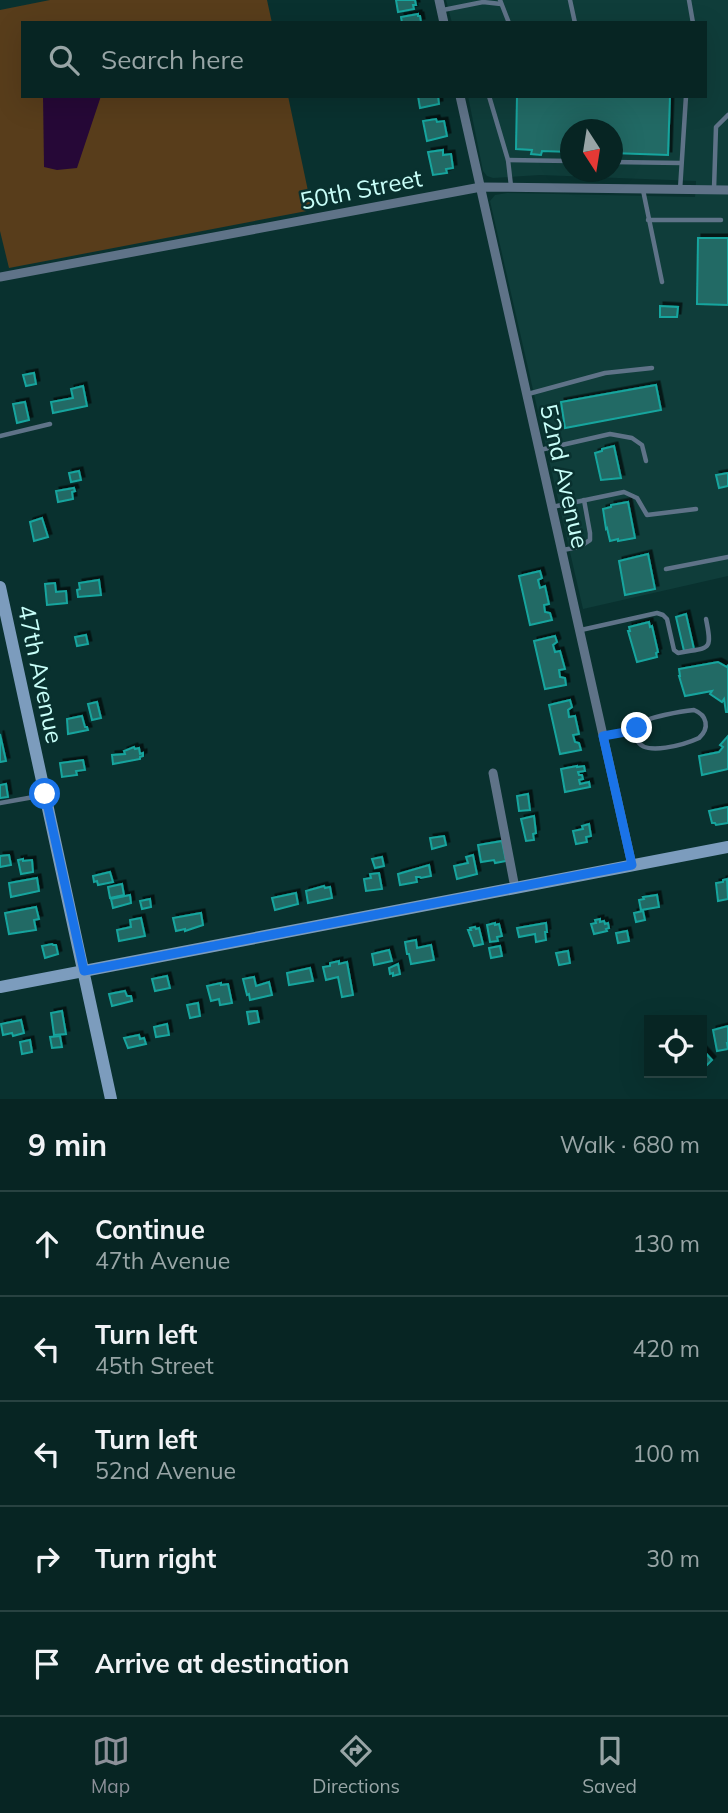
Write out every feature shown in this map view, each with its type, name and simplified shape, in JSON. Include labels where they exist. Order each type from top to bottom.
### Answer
[{"type":"street","points":[[439,0],[444,21]]},
{"type":"street","name":"52nd Avenue","points":[[460,98],[632,865]]},
{"type":"street","name":"50th Street","points":[[3,276],[481,187],[728,190]]},
{"type":"street","name":"47th Avenue","points":[[0,587],[111,1099]]},
{"type":"street","points":[[493,773],[515,888]]},
{"type":"street","points":[[0,987],[728,847]]},
{"type":"lane","points":[[570,0],[575,21]]},
{"type":"lane","points":[[689,0],[693,21]]},
{"type":"lane","points":[[441,10],[483,2],[500,2],[508,21]]},
{"type":"lane","points":[[490,98],[508,160],[511,187]]},
{"type":"lane","points":[[680,190],[686,98]]},
{"type":"lane","points":[[714,190],[716,127],[728,115]]},
{"type":"lane","points":[[508,160],[560,161]]},
{"type":"lane","points":[[623,162],[681,163]]},
{"type":"lane","points":[[643,189],[662,282]]},
{"type":"lane","points":[[648,220],[721,220]]},
{"type":"lane","points":[[527,394],[606,373],[652,368]]},
{"type":"lane","points":[[0,436],[50,424]]},
{"type":"lane","points":[[540,450],[610,434],[632,438],[642,445],[646,461]]},
{"type":"lane","points":[[552,507],[624,492],[637,498],[647,515],[696,509]]},
{"type":"lane","points":[[562,551],[579,547],[590,540],[584,500]]},
{"type":"lane","points":[[667,569],[728,556]]},
{"type":"lane","points":[[580,630],[657,613],[667,619],[674,650],[678,653],[709,645],[706,620]]},
{"type":"lane","points":[[603,736],[637,730],[644,721],[689,710],[703,715],[706,725],[703,735],[695,740],[655,749],[641,746],[636,737],[637,730]]},
{"type":"lane","points":[[0,803],[45,794]]},
{"type":"shaded area","points":[[50,0],[267,0],[272,21],[21,21],[21,98],[288,98],[312,210],[9,268],[0,231],[0,10]]},
{"type":"shaded area","points":[[446,0],[728,0],[728,576],[583,609],[490,201],[495,195],[507,193],[695,197],[696,181],[623,178],[623,119],[560,119],[560,176],[487,176],[483,171],[468,98],[707,98],[707,21],[451,21]]},
{"type":"shaded area","points":[[43,98],[100,98],[77,168],[57,170],[44,167]]},
{"type":"building","points":[[396,0],[415,0],[416,5],[413,5],[414,9],[398,12]]},
{"type":"building","points":[[418,14],[421,21],[402,21],[401,17]]},
{"type":"building","points":[[418,98],[438,98],[439,104],[420,108]]},
{"type":"building","points":[[517,98],[670,98],[668,155],[623,153],[623,119],[560,119],[560,152],[542,151],[541,155],[531,154],[532,150],[516,149]]},
{"type":"building","points":[[436,119],[437,122],[444,121],[447,136],[427,141],[423,121]]},
{"type":"building","points":[[443,150],[443,155],[451,154],[453,168],[446,169],[447,173],[433,175],[428,152]]},
{"type":"building","points":[[698,238],[728,238],[728,305],[697,304]]},
{"type":"building","points":[[660,306],[678,307],[677,317],[660,317]]},
{"type":"building","points":[[34,373],[36,384],[26,386],[23,375]]},
{"type":"building","points":[[656,385],[661,410],[565,428],[561,402]]},
{"type":"building","points":[[83,386],[87,406],[53,413],[51,402],[73,398],[71,389]]},
{"type":"building","points":[[25,402],[29,420],[17,423],[13,404]]},
{"type":"building","points":[[614,446],[621,478],[601,480],[595,453]]},
{"type":"building","points":[[79,471],[81,480],[71,482],[69,473]]},
{"type":"building","points":[[728,473],[728,486],[719,488],[716,475]]},
{"type":"building","points":[[74,488],[73,499],[58,502],[56,491]]},
{"type":"building","points":[[628,502],[635,538],[610,541],[603,509]]},
{"type":"building","points":[[42,518],[48,537],[34,541],[30,522]]},
{"type":"building","points":[[648,554],[655,589],[625,595],[619,561]]},
{"type":"building","points":[[540,571],[540,588],[545,586],[549,604],[544,605],[545,612],[550,613],[552,620],[530,625],[519,576]]},
{"type":"building","points":[[99,580],[101,595],[78,597],[79,583]]},
{"type":"building","points":[[55,583],[56,592],[66,591],[67,603],[47,605],[45,584]]},
{"type":"building","points":[[686,614],[694,649],[684,651],[676,617]]},
{"type":"building","points":[[649,622],[657,657],[637,662],[629,627]]},
{"type":"building","points":[[86,635],[88,644],[77,646],[75,637]]},
{"type":"building","points":[[555,636],[555,652],[560,651],[565,669],[559,670],[560,677],[565,678],[566,685],[545,689],[534,641]]},
{"type":"building","points":[[718,662],[727,667],[728,665],[728,712],[724,699],[722,702],[710,694],[712,691],[685,696],[679,676],[679,669]]},
{"type":"building","points":[[570,700],[572,707],[568,710],[569,717],[575,716],[579,734],[573,735],[581,750],[560,754],[549,705]]},
{"type":"building","points":[[97,702],[101,718],[92,720],[88,704]]},
{"type":"building","points":[[82,716],[88,730],[68,734],[67,719]]},
{"type":"building","points":[[0,734],[6,761],[0,762]]},
{"type":"building","points":[[728,736],[728,769],[702,775],[699,756],[719,752],[723,747],[720,745]]},
{"type":"building","points":[[139,748],[140,754],[143,753],[140,759],[113,764],[112,755],[125,754],[124,751]]},
{"type":"building","points":[[83,760],[85,770],[76,771],[77,775],[62,777],[60,763]]},
{"type":"building","points":[[584,766],[585,771],[578,772],[583,779],[579,780],[580,784],[589,782],[590,787],[565,792],[561,769]]},
{"type":"building","points":[[6,784],[8,797],[0,798],[0,785]]},
{"type":"building","points":[[528,794],[530,810],[519,811],[517,796]]},
{"type":"building","points":[[728,807],[728,823],[712,823],[709,811]]},
{"type":"building","points":[[534,816],[534,840],[526,841],[521,819]]},
{"type":"building","points":[[589,824],[591,836],[586,837],[587,842],[576,844],[573,831],[583,829],[582,826]]},
{"type":"building","points":[[444,836],[446,845],[432,849],[430,838]]},
{"type":"building","points":[[502,841],[506,861],[481,862],[478,845]]},
{"type":"building","points":[[9,855],[11,865],[0,867],[0,856]]},
{"type":"building","points":[[473,855],[477,874],[457,879],[454,866],[468,863],[466,857]]},
{"type":"building","points":[[382,857],[384,866],[375,868],[372,859]]},
{"type":"building","points":[[18,860],[32,860],[33,872],[21,874]]},
{"type":"building","points":[[429,865],[431,876],[416,877],[417,882],[400,885],[398,874]]},
{"type":"building","points":[[110,872],[113,882],[98,885],[97,881],[94,882],[93,876]]},
{"type":"building","points":[[379,873],[382,889],[366,891],[364,879],[371,878],[370,874]]},
{"type":"building","points":[[37,878],[39,891],[11,897],[9,883]]},
{"type":"building","points":[[727,879],[728,899],[718,901],[716,883]]},
{"type":"building","points":[[122,884],[124,895],[110,898],[108,887]]},
{"type":"building","points":[[330,887],[332,898],[308,903],[306,891]]},
{"type":"building","points":[[296,893],[298,904],[275,910],[272,898]]},
{"type":"building","points":[[130,895],[131,903],[113,908],[111,899]]},
{"type":"building","points":[[657,895],[659,907],[641,910],[639,900]]},
{"type":"building","points":[[150,899],[151,907],[142,909],[140,901]]},
{"type":"building","points":[[36,907],[39,919],[34,920],[36,930],[9,934],[5,913]]},
{"type":"building","points":[[643,911],[645,920],[636,922],[634,913]]},
{"type":"building","points":[[201,913],[203,925],[176,931],[173,918]]},
{"type":"building","points":[[141,918],[145,936],[119,941],[117,930],[131,927],[130,920]]},
{"type":"building","points":[[600,919],[600,922],[608,923],[609,928],[594,934],[591,924]]},
{"type":"building","points":[[546,923],[546,940],[536,942],[535,934],[519,937],[517,928]]},
{"type":"building","points":[[499,924],[502,936],[497,937],[498,941],[490,942],[487,925]]},
{"type":"building","points":[[479,928],[483,944],[474,946],[468,930]]},
{"type":"building","points":[[627,931],[629,941],[618,943],[616,933]]},
{"type":"building","points":[[416,940],[417,948],[431,945],[434,960],[411,964],[405,942]]},
{"type":"building","points":[[56,945],[58,954],[45,958],[42,946]]},
{"type":"building","points":[[500,946],[502,956],[491,958],[489,948]]},
{"type":"building","points":[[389,950],[392,961],[374,965],[372,954]]},
{"type":"building","points":[[568,951],[570,963],[559,965],[556,953]]},
{"type":"building","points":[[339,961],[339,964],[347,962],[353,995],[342,997],[338,977],[326,980],[323,967]]},
{"type":"building","points":[[398,964],[400,974],[393,976],[389,968]]},
{"type":"building","points":[[310,968],[313,981],[289,985],[287,973]]},
{"type":"building","points":[[167,976],[170,988],[155,991],[152,979]]},
{"type":"building","points":[[254,977],[256,986],[269,982],[272,995],[250,1000],[243,979]]},
{"type":"building","points":[[228,984],[232,1003],[220,1005],[219,999],[211,1001],[207,986]]},
{"type":"building","points":[[125,991],[132,1001],[112,1006],[109,994]]},
{"type":"building","points":[[198,1003],[200,1016],[190,1018],[187,1005]]},
{"type":"building","points":[[62,1011],[66,1034],[54,1035],[51,1013]]},
{"type":"building","points":[[257,1011],[259,1022],[249,1024],[247,1012]]},
{"type":"building","points":[[21,1020],[24,1033],[3,1035],[1,1024]]},
{"type":"building","points":[[167,1024],[169,1035],[156,1037],[154,1027]]},
{"type":"building","points":[[728,1026],[728,1049],[717,1051],[713,1030]]},
{"type":"building","points":[[139,1035],[140,1039],[144,1038],[146,1044],[128,1048],[124,1038]]},
{"type":"building","points":[[60,1036],[62,1047],[52,1048],[50,1037]]},
{"type":"building","points":[[30,1040],[32,1052],[22,1054],[20,1042]]},
{"type":"route","points":[[45,794],[84,971],[632,865],[603,736],[637,728]]}]
